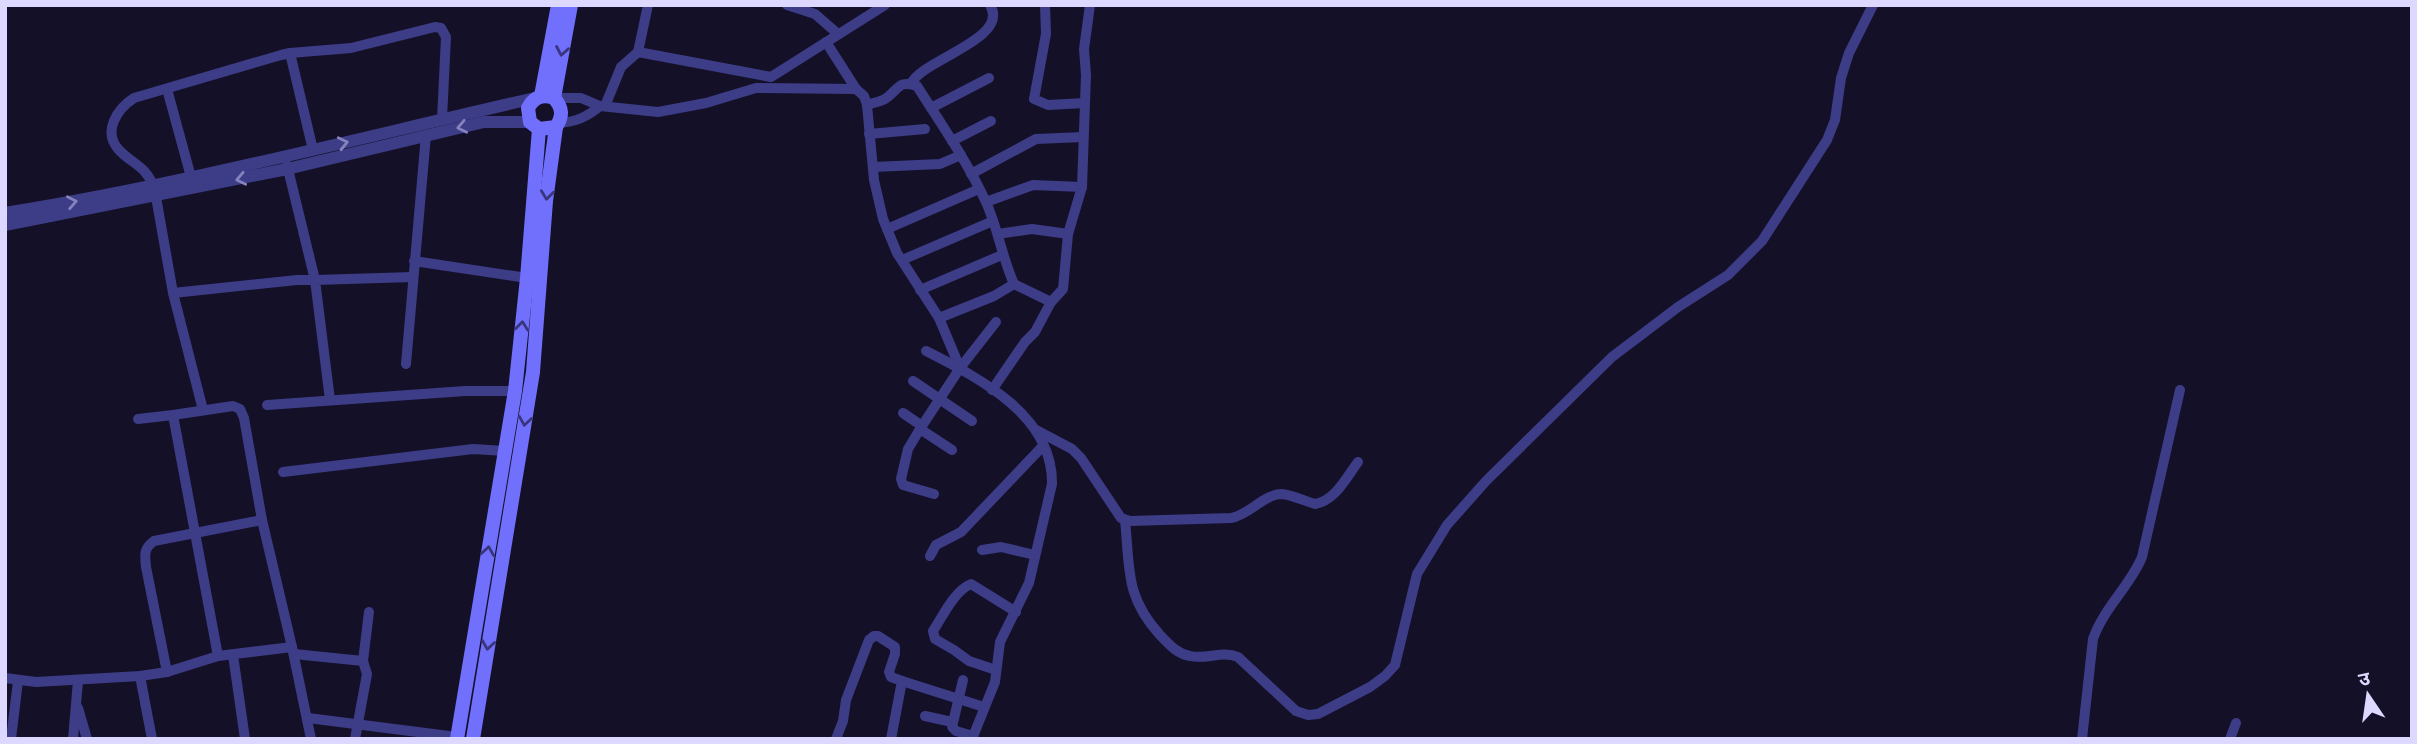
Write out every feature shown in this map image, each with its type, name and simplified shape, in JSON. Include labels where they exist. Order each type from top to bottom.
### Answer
[{"type":"main road","points":[[543,97],[558,5]]},
{"type":"main road","points":[[457,738],[515,391],[527,278],[535,126],[528,108],[543,97],[571,5]]},
{"type":"main road","points":[[473,739],[533,372],[546,201],[557,125],[562,111],[543,97]]},
{"type":"main road","points":[[535,126],[557,125]]},
{"type":"street","points":[[557,125],[573,122],[603,106],[621,67],[638,52],[648,5]]},
{"type":"street","points":[[787,5],[815,14],[838,34]]},
{"type":"street","points":[[755,88],[885,5]]},
{"type":"street","points":[[867,105],[886,99],[922,71],[974,42],[992,21],[994,12],[990,5]]},
{"type":"street","points":[[1045,5],[1046,34],[1034,99],[1048,105],[1084,103]]},
{"type":"street","points":[[992,390],[1035,332],[1051,302],[1063,289],[1068,234],[1082,187],[1087,75],[1085,43],[1090,5]]},
{"type":"street","points":[[1035,430],[1072,449],[1081,458],[1125,520],[1132,589],[1145,619],[1179,652],[1202,658],[1226,654],[1238,657],[1302,714],[1318,714],[1370,687],[1385,676],[1398,660],[1417,574],[1455,516],[1486,481],[1612,357],[1678,307],[1728,275],[1762,241],[1827,140],[1835,120],[1841,78],[1849,53],[1873,5]]},
{"type":"street","points":[[203,410],[173,293],[154,191],[146,171],[118,149],[112,135],[113,120],[127,103],[134,99],[290,53],[351,48],[435,27],[441,28],[446,37],[442,119]]},
{"type":"street","points":[[826,42],[856,89],[864,96],[874,180],[887,229],[902,260],[939,318],[960,369]]},
{"type":"street","points":[[638,52],[771,77]]},
{"type":"street","points":[[290,53],[313,150]]},
{"type":"street","points":[[782,70],[790,88]]},
{"type":"street","points":[[931,108],[989,78]]},
{"type":"street","points":[[906,84],[917,86],[971,174],[999,234],[1002,255],[1014,284],[1051,302]]},
{"type":"street","points":[[5,213],[154,191],[191,177],[286,163],[313,150],[543,97],[581,98],[603,106],[658,112],[706,103],[755,88],[856,89]]},
{"type":"street","points":[[167,89],[191,177]]},
{"type":"street","points":[[952,141],[991,121]]},
{"type":"street","points":[[5,225],[484,122],[535,126]]},
{"type":"street","points":[[869,134],[925,129]]},
{"type":"street","points":[[406,364],[426,135]]},
{"type":"street","points":[[971,174],[1036,139],[1083,137]]},
{"type":"street","points":[[873,167],[947,162],[959,156]]},
{"type":"street","points":[[286,163],[315,280],[330,400]]},
{"type":"street","points":[[986,202],[1033,185],[1082,187]]},
{"type":"street","points":[[887,229],[978,189]]},
{"type":"street","points":[[902,260],[992,222]]},
{"type":"street","points":[[999,234],[1032,229],[1068,234]]},
{"type":"street","points":[[920,290],[1002,255]]},
{"type":"street","points":[[414,261],[527,278]]},
{"type":"street","points":[[173,293],[315,280],[413,277]]},
{"type":"street","points":[[939,318],[994,296],[1014,284]]},
{"type":"street","points":[[934,494],[903,485],[901,479],[908,449],[938,399],[996,322]]},
{"type":"street","points":[[926,351],[960,369],[1027,417],[1051,462],[1052,484],[1030,583],[1000,642],[995,682],[972,737],[952,727],[962,680]]},
{"type":"street","points":[[913,381],[972,421]]},
{"type":"street","points":[[2082,739],[2093,639],[2099,624],[2131,580],[2142,557],[2179,390]]},
{"type":"street","points":[[267,405],[465,391],[515,391]]},
{"type":"street","points":[[138,419],[233,406],[240,408],[311,739]]},
{"type":"street","points":[[903,413],[952,450]]},
{"type":"street","points":[[173,415],[218,656]]},
{"type":"street","points":[[930,556],[936,545],[961,532],[1043,446]]},
{"type":"street","points":[[283,472],[473,449],[505,451]]},
{"type":"street","points":[[1125,520],[1231,518],[1245,514],[1269,498],[1281,494],[1320,504],[1331,498],[1358,462]]},
{"type":"street","points":[[167,672],[144,553],[147,546],[154,541],[262,520]]},
{"type":"street","points":[[982,550],[1002,547],[1035,555]]},
{"type":"street","points":[[996,670],[965,659],[935,639],[933,631],[965,587],[971,584],[1016,612]]},
{"type":"street","points":[[355,739],[367,674],[363,662],[369,612]]},
{"type":"street","points":[[836,739],[843,722],[846,700],[871,637],[878,636],[895,647],[888,672],[891,677],[984,707]]},
{"type":"street","points":[[5,678],[18,681],[78,681],[140,676],[167,672],[218,656],[293,651],[363,662]]},
{"type":"street","points":[[233,655],[246,739]]},
{"type":"street","points":[[140,676],[152,739]]},
{"type":"street","points":[[11,739],[18,681]]},
{"type":"street","points":[[78,681],[73,735],[86,739]]},
{"type":"street","points":[[891,739],[902,681]]},
{"type":"street","points":[[76,704],[86,739]]},
{"type":"street","points":[[925,716],[953,722]]},
{"type":"street","points":[[308,718],[457,738]]},
{"type":"street","points":[[2230,739],[2236,723]]}]
